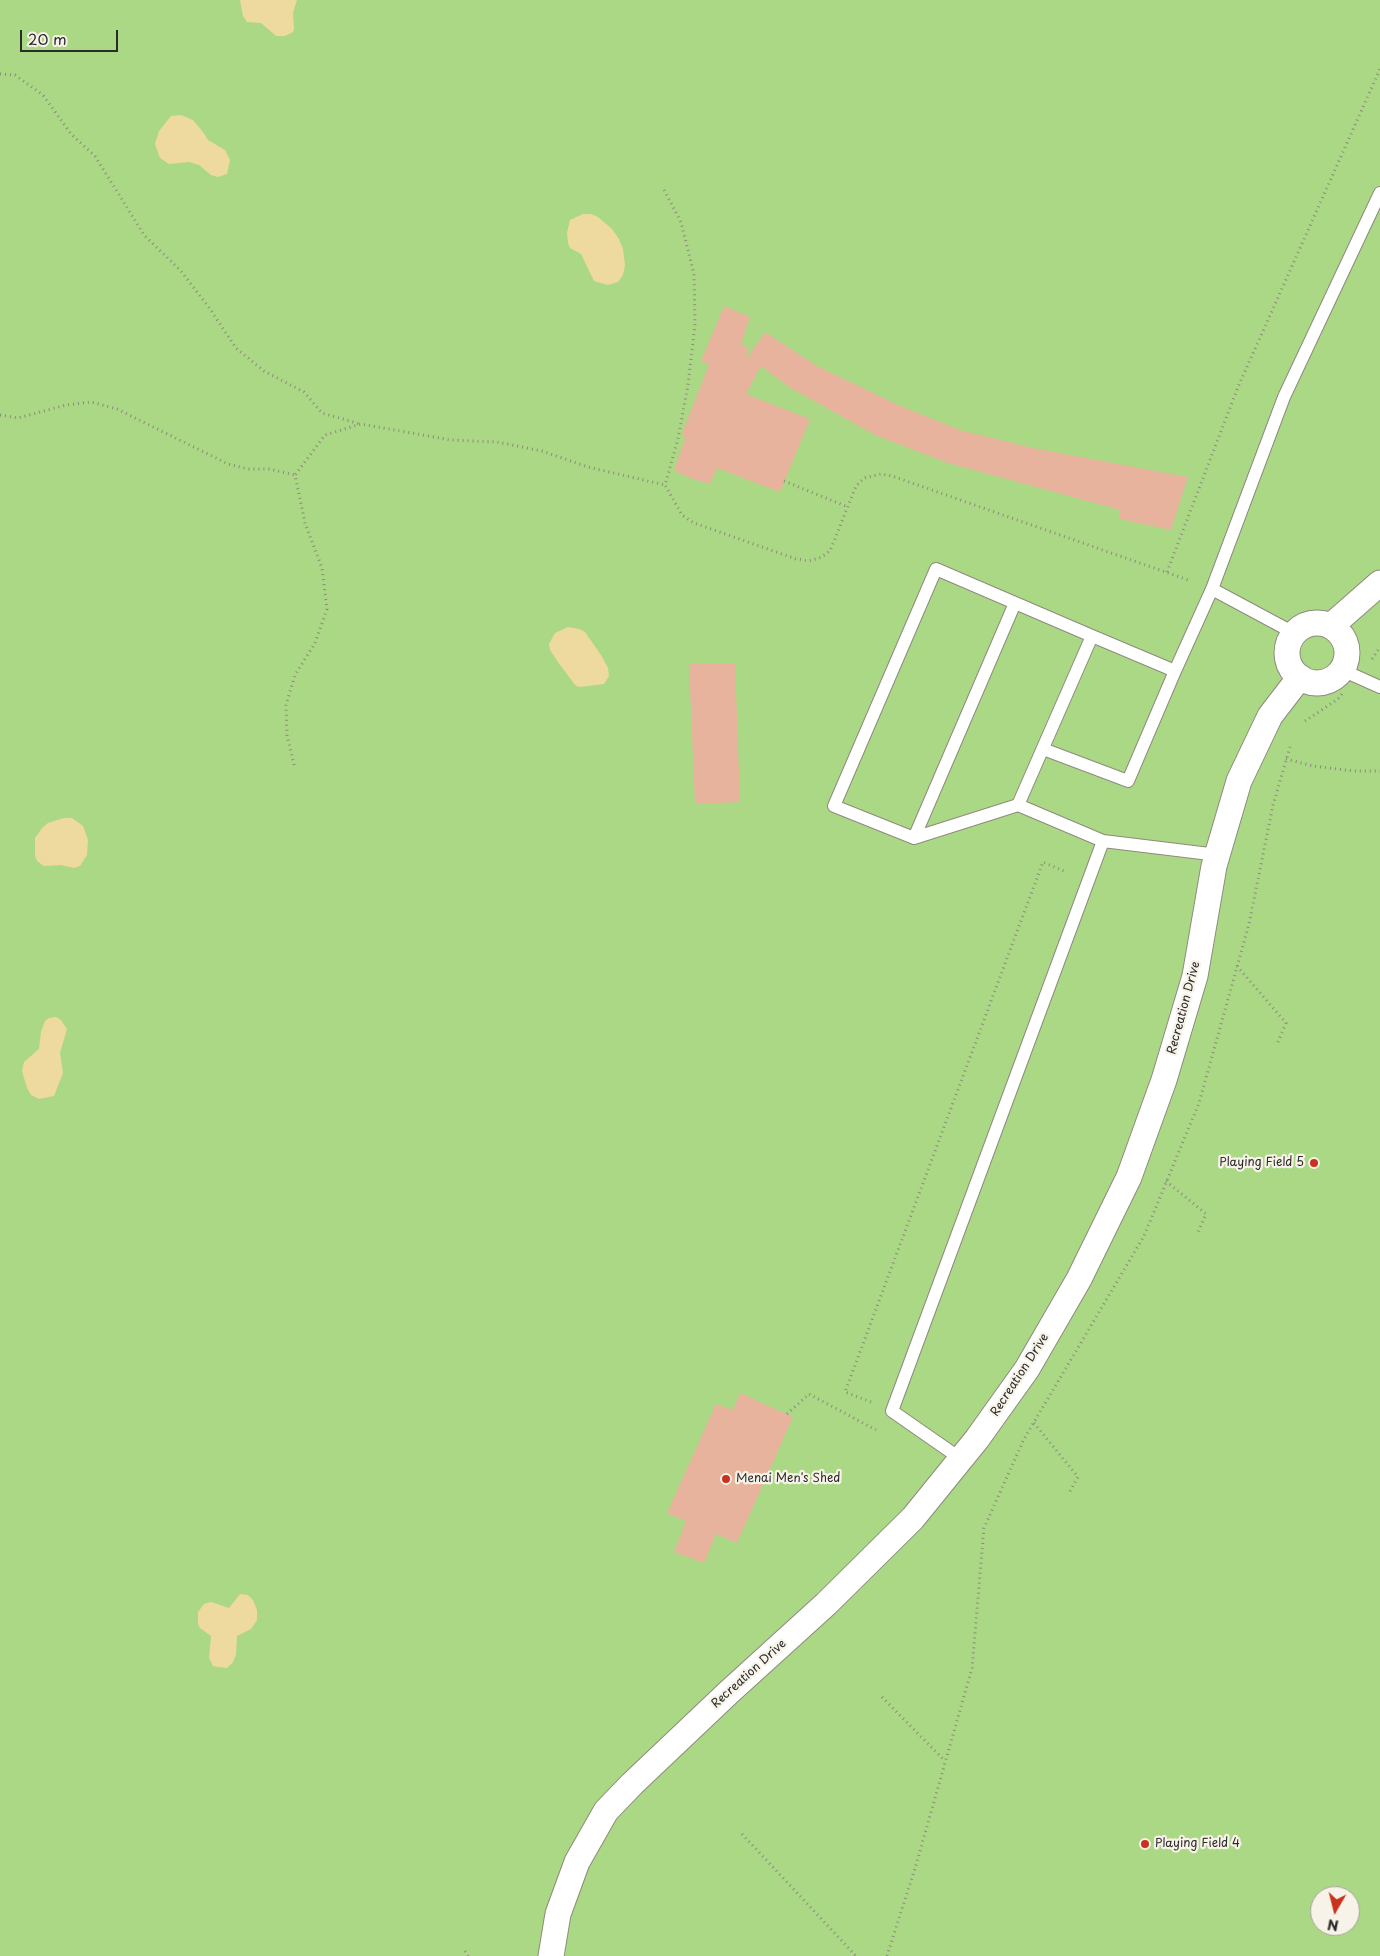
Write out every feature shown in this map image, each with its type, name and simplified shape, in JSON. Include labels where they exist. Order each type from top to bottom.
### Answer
[{"type":"street","points":[[1331,626],[1380,583]]},
{"type":"street","points":[[1312,623],[1331,626],[1340,634],[1347,645],[1350,674],[1323,682],[1311,682],[1300,678],[1292,669],[1287,656],[1288,644],[1294,633],[1312,623]]},
{"type":"street","name":"Recreation Drive","points":[[551,1956],[558,1914],[577,1862],[606,1811],[728,1693],[826,1604],[913,1518],[961,1459],[1027,1369],[1078,1279],[1129,1177],[1164,1080],[1194,976],[1218,855],[1243,773],[1270,716],[1300,678]]},
{"type":"lane","points":[[1043,749],[1128,781],[1212,588],[1284,397],[1380,193]]},
{"type":"lane","points":[[1175,671],[936,569],[834,806],[914,838],[1018,805],[1103,841],[1218,855]]},
{"type":"lane","points":[[1212,588],[1294,633]]},
{"type":"lane","points":[[914,838],[1016,603]]},
{"type":"lane","points":[[1018,805],[1092,636]]},
{"type":"lane","points":[[1350,674],[1380,687]]},
{"type":"lane","points":[[961,1459],[892,1411],[1103,841]]},
{"type":"path","points":[[1167,572],[1238,387],[1380,69]]},
{"type":"path","points":[[0,74],[15,75],[44,95],[71,134],[95,156],[144,235],[181,271],[210,309],[236,348],[264,371],[304,392],[322,412],[361,424],[451,440],[497,442],[524,447],[542,451],[588,467],[665,485]]},
{"type":"path","points":[[664,190],[681,222],[694,274],[695,324],[678,439],[665,485],[682,514],[694,523],[796,559],[809,561],[822,557],[830,551],[856,486],[864,478],[881,474],[892,476],[1212,588]]},
{"type":"path","points":[[0,415],[18,418],[66,405],[91,402],[116,409],[228,464],[248,469],[269,469],[295,475]]},
{"type":"path","points":[[294,765],[287,735],[286,705],[295,675],[315,643],[327,608],[322,568],[304,523],[295,475],[325,435],[361,424]]},
{"type":"path","points":[[784,481],[848,507]]},
{"type":"path","points":[[1303,723],[1338,699],[1350,674],[1380,647]]},
{"type":"path","points":[[887,1956],[916,1865],[972,1668],[984,1528],[1024,1439],[1144,1236],[1198,1103],[1249,924],[1273,805],[1291,744]]},
{"type":"path","points":[[1286,759],[1313,766],[1354,772],[1380,771]]},
{"type":"path","points":[[787,1414],[809,1394],[879,1432],[892,1411],[845,1392],[1043,862],[1088,881]]},
{"type":"path","points":[[1237,966],[1286,1024],[1278,1044]]},
{"type":"path","points":[[1166,1181],[1206,1214],[1198,1232]]},
{"type":"path","points":[[1034,1422],[1078,1477],[1068,1493]]},
{"type":"path","points":[[882,1697],[946,1762]]},
{"type":"path","points":[[742,1834],[856,1956]]},
{"type":"path","points":[[465,1951],[468,1956]]},
{"type":"green space","points":[[0,0],[1380,0],[1380,1956],[0,1956]]},
{"type":"sand","points":[[240,0],[297,0],[293,13],[293,32],[285,36],[276,36],[261,23],[247,22],[243,16]]},
{"type":"sand","points":[[181,115],[193,120],[208,140],[225,150],[230,160],[227,174],[218,177],[211,175],[199,165],[189,162],[169,164],[160,158],[155,144],[159,131],[171,116]]},
{"type":"sand","points":[[583,214],[591,214],[598,217],[612,229],[619,239],[623,249],[625,265],[623,275],[618,282],[608,285],[594,281],[581,254],[570,248],[567,233],[570,220]]},
{"type":"sand","points":[[568,627],[585,632],[601,655],[608,668],[609,676],[604,684],[579,687],[575,685],[550,650],[549,644],[555,633]]},
{"type":"sand","points":[[64,818],[72,818],[83,826],[88,840],[87,855],[80,866],[74,868],[61,865],[44,866],[37,861],[35,856],[35,838],[48,823]]},
{"type":"sand","points":[[56,1017],[61,1020],[67,1029],[60,1053],[63,1073],[54,1096],[39,1099],[31,1095],[22,1071],[24,1062],[39,1049],[41,1032],[45,1021]]},
{"type":"sand","points":[[240,1594],[248,1595],[253,1600],[257,1610],[257,1620],[251,1629],[237,1636],[236,1655],[233,1662],[227,1668],[213,1666],[209,1658],[211,1636],[200,1628],[198,1612],[204,1604],[211,1602],[229,1608]]},
{"type":"building","points":[[724,306],[750,317],[741,344],[748,347],[746,359],[765,332],[817,366],[898,405],[960,430],[1033,448],[1188,477],[1171,530],[1120,519],[1120,510],[948,463],[875,435],[789,387],[761,366],[746,394],[810,419],[780,492],[717,468],[710,484],[690,478],[674,470],[685,439],[682,433],[709,365],[701,361]]},
{"type":"building","points":[[735,663],[740,802],[695,804],[689,664]]},
{"type":"building","points":[[740,1393],[793,1417],[737,1543],[716,1534],[704,1563],[674,1552],[686,1521],[667,1513],[716,1404],[733,1410]]},
{"type":"place","name":"Playing Field 5","points":[[1314,1163]]},
{"type":"place","name":"Menai Men's Shed","points":[[726,1479]]},
{"type":"place","name":"Playing Field 4","points":[[1145,1844]]}]
